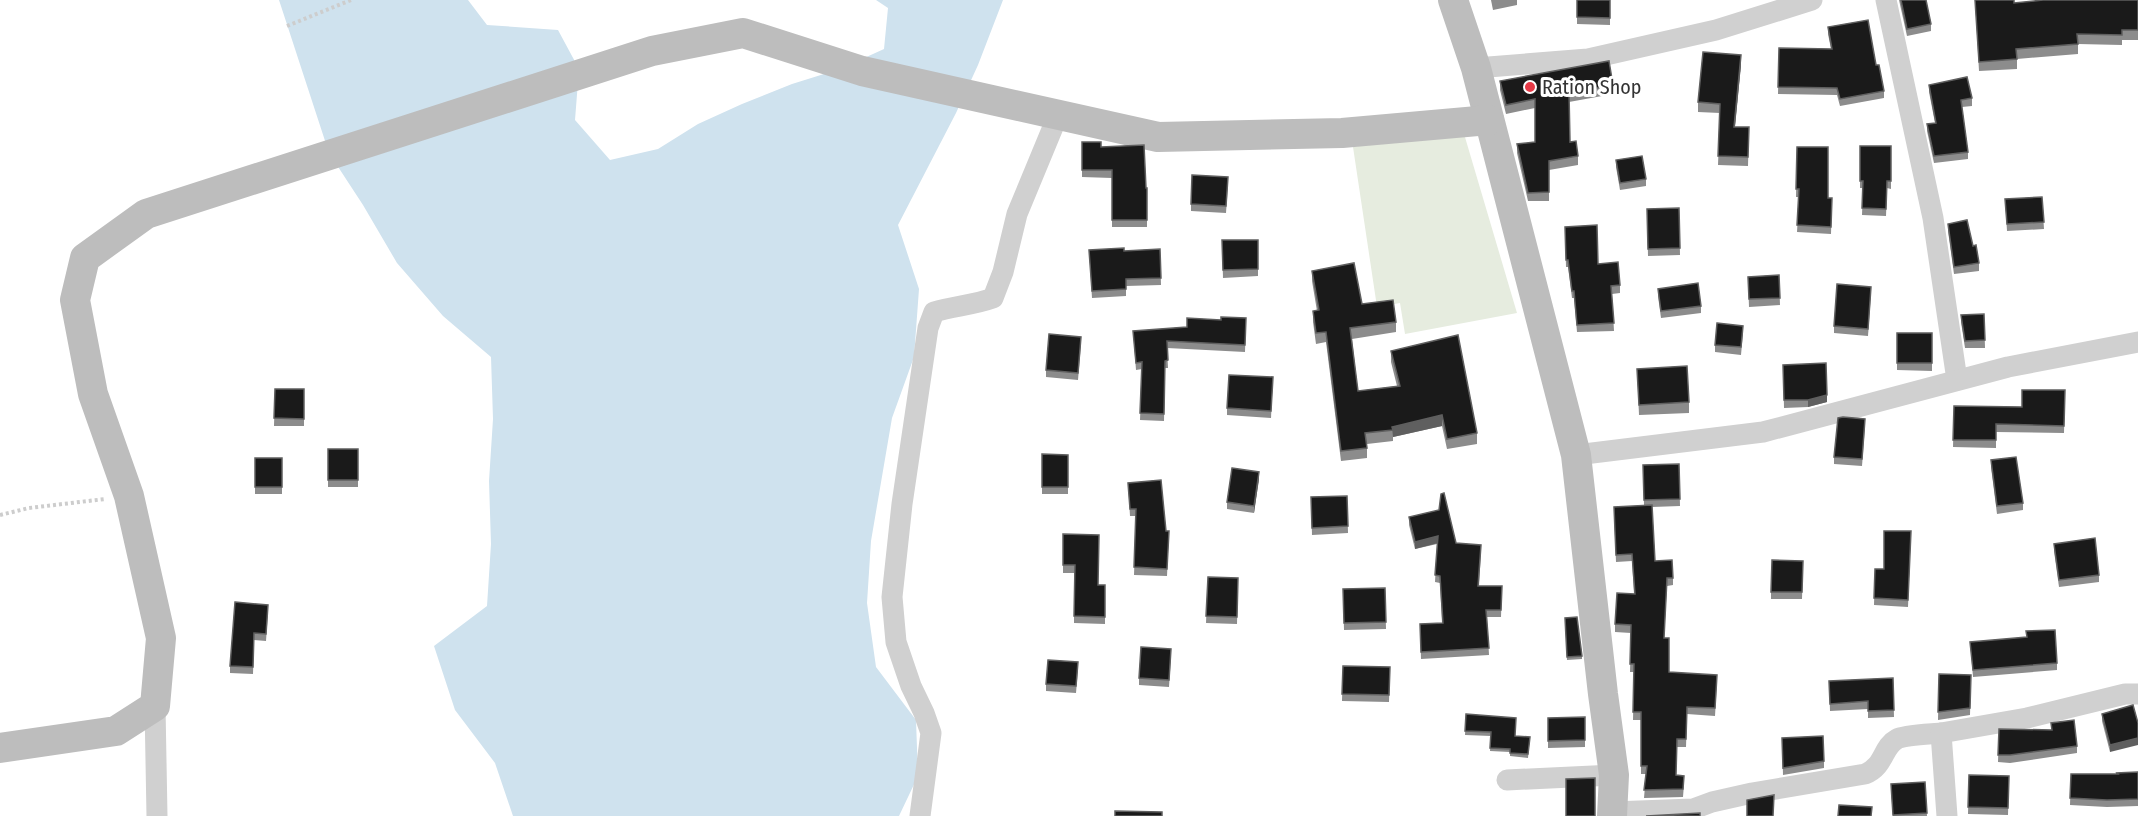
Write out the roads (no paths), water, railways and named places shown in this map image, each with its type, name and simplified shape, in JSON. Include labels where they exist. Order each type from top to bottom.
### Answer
[{"type":"main road","points":[[1454,0],[1476,68],[1576,455],[1614,775],[1612,814]]},
{"type":"main road","points":[[0,748],[116,731],[155,706],[161,638],[129,496],[93,394],[75,300],[85,258],[146,214],[652,51],[743,33],[862,72],[1158,137],[1342,133],[1489,120]]},
{"type":"street","points":[[1476,68],[1588,59],[1716,30],[1812,0]]},
{"type":"street","points":[[1886,0],[1933,218],[1957,380]]},
{"type":"street","points":[[920,816],[931,733],[911,687],[896,642],[892,597],[902,504],[928,328],[934,312],[950,307],[976,304],[993,298],[1003,272],[1017,214],[1058,115]]},
{"type":"street","points":[[1576,455],[1763,432],[2008,367],[2138,342]]},
{"type":"street","points":[[1612,814],[1693,809],[1752,793],[1865,774],[1875,770],[1885,752],[1897,739],[2027,718],[2125,694],[2138,694]]},
{"type":"street","points":[[155,706],[157,816]]},
{"type":"street","points":[[1941,733],[1947,816]]},
{"type":"street","points":[[1507,780],[1614,775]]},
{"type":"water","points":[[279,0],[468,0],[487,25],[558,30],[579,69],[575,120],[610,160],[658,149],[698,124],[742,104],[792,84],[840,69],[884,49],[888,8],[876,0],[1003,0],[978,65],[956,113],[898,225],[919,289],[914,357],[892,418],[871,541],[867,603],[876,667],[916,720],[918,776],[899,816],[513,816],[495,763],[455,710],[434,646],[487,606],[491,544],[489,481],[493,419],[491,357],[443,316],[397,263],[329,153]]},
{"type":"place","name":"Ration Shop","points":[[1530,87]]}]
